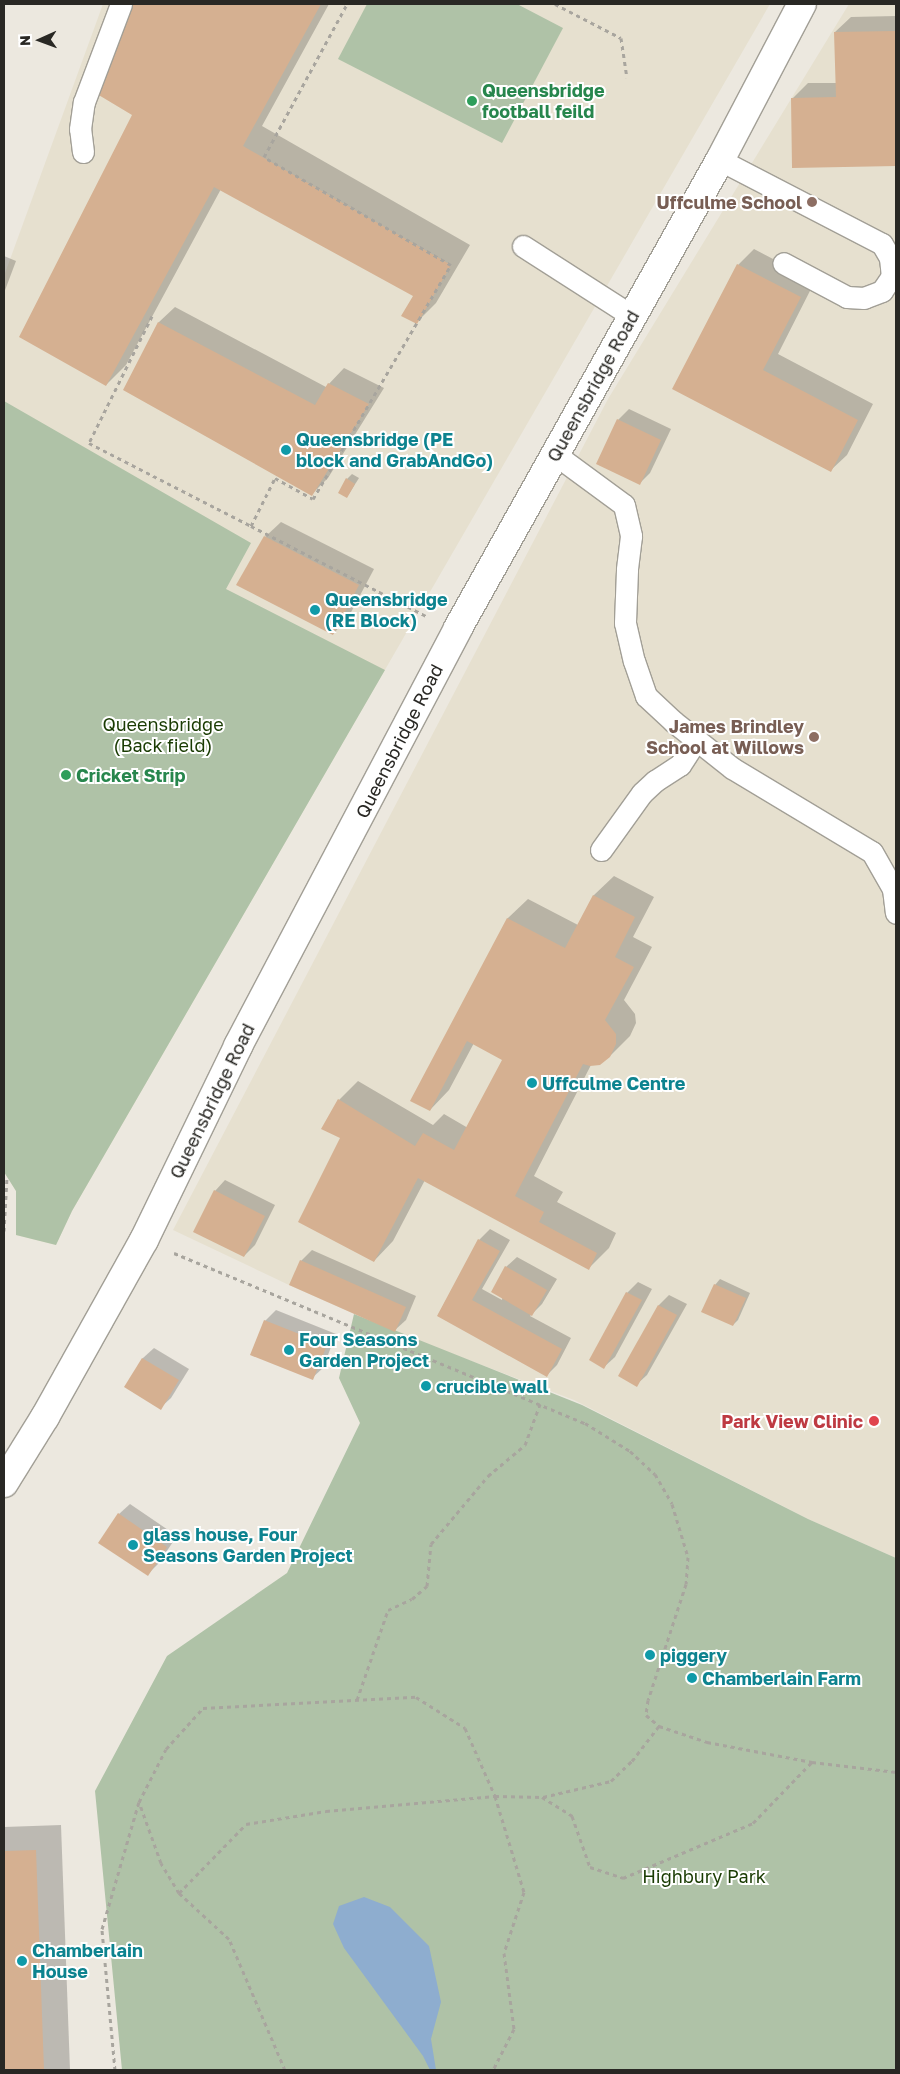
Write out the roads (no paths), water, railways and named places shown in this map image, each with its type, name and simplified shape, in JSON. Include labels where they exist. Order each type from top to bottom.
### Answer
[{"type":"street","name":"Queensbridge Road","points":[[4,1483],[45,1417],[144,1240],[238,1046],[458,628],[720,160],[802,4]]},
{"type":"lane","points":[[83,152],[80,129],[84,102],[121,4]]},
{"type":"lane","points":[[720,160],[882,244],[890,258],[892,276],[882,291],[864,298],[847,297],[782,263]]},
{"type":"lane","points":[[523,246],[632,316]]},
{"type":"lane","points":[[556,455],[624,505],[631,536],[627,570],[625,623],[634,661],[646,696],[674,722],[732,768],[872,852],[893,889],[896,912]]},
{"type":"lane","points":[[601,850],[642,793],[655,781],[680,765],[696,740]]},
{"type":"water","points":[[364,1897],[390,1907],[429,1946],[441,2002],[431,2039],[436,2070],[430,2070],[423,2056],[344,1948],[333,1924],[339,1906]]},
{"type":"place","name":"Queensbridge football feild","points":[[472,101]]},
{"type":"place","name":"Uffculme School","points":[[812,202]]},
{"type":"place","name":"Queensbridge (PE block and GrabAndGo)","points":[[286,450]]},
{"type":"place","name":"Queensbridge (RE Block)","points":[[315,610]]},
{"type":"place","name":"James Brindley School at Willows","points":[[814,737]]},
{"type":"place","name":"Cricket Strip","points":[[66,775]]},
{"type":"place","name":"Uffculme Centre","points":[[532,1083]]},
{"type":"place","name":"Four Seasons Garden Project","points":[[289,1350]]},
{"type":"place","name":"crucible wall","points":[[426,1386]]},
{"type":"place","name":"Park View Clinic","points":[[874,1421]]},
{"type":"place","name":"glass house, Four Seasons Garden Project","points":[[133,1545]]},
{"type":"place","name":"piggery","points":[[650,1655]]},
{"type":"place","name":"Chamberlain Farm","points":[[692,1678]]},
{"type":"place","name":"Chamberlain House","points":[[22,1961]]},
{"type":"park label","name":"Queensbridge (Back field)","points":[[163,735]]},
{"type":"park label","name":"Highbury Park","points":[[704,1876]]}]
